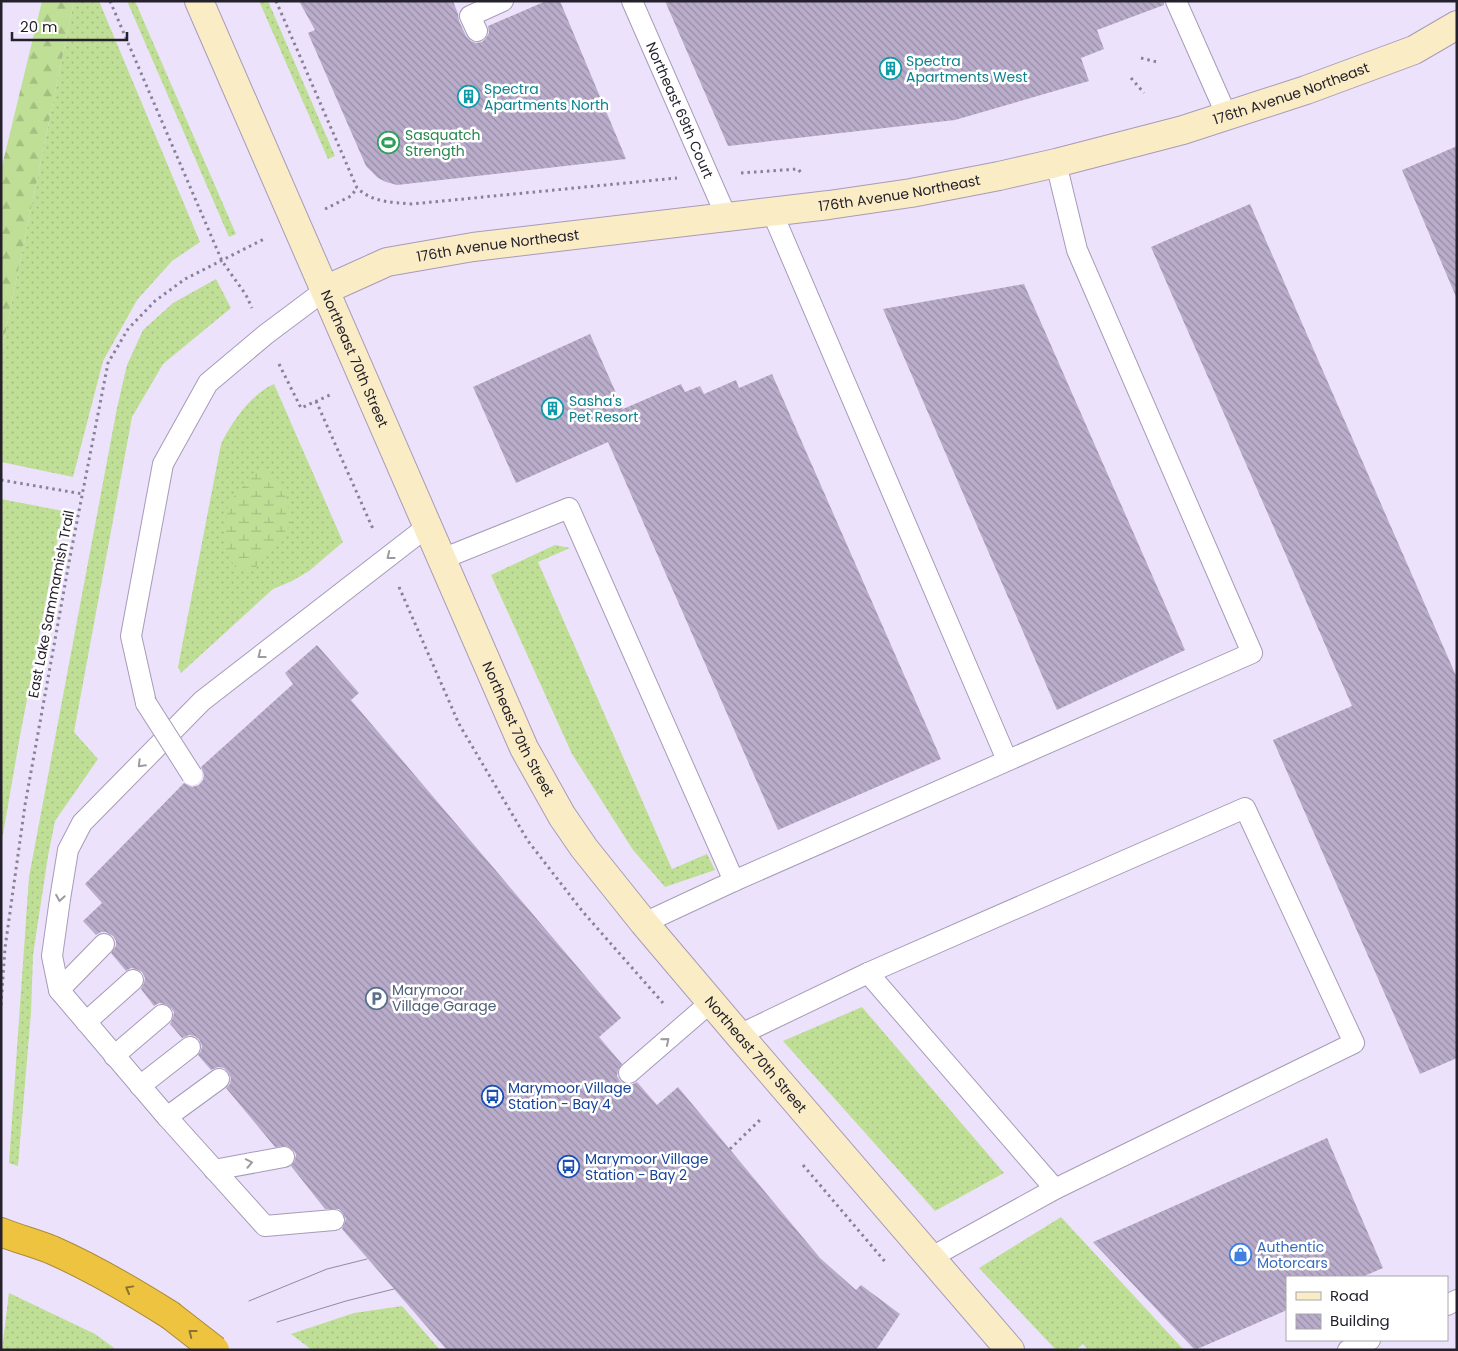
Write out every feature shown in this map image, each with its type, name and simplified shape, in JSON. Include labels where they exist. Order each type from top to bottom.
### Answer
[{"type":"highway","points":[[7,1234],[52,1250],[133,1291],[170,1315],[215,1350]]},
{"type":"street","name":"Northeast 70th Street","points":[[199,1],[529,756],[562,816],[584,848],[644,923],[738,1035],[1010,1350]]},
{"type":"street","name":"176th Avenue Northeast","points":[[325,290],[387,262],[464,248],[829,205],[931,189],[1056,163],[1183,130],[1306,90],[1414,50],[1457,25]]},
{"type":"lane","points":[[477,31],[470,16],[503,1]]},
{"type":"lane","name":"Northeast 69th Court","points":[[632,1],[727,218]]},
{"type":"lane","points":[[1176,1],[1227,116]]},
{"type":"lane","points":[[644,923],[734,881],[1252,652],[1077,250],[1056,163]]},
{"type":"lane","points":[[772,212],[1007,760]]},
{"type":"lane","points":[[192,775],[146,704],[131,636],[163,464],[208,383],[265,335],[325,290]]},
{"type":"lane","points":[[442,559],[569,508],[734,881]]},
{"type":"lane","points":[[334,1220],[265,1226],[167,1117],[59,990],[52,956],[68,850],[82,823],[202,701],[428,526]]},
{"type":"lane","points":[[738,1035],[868,973],[1245,808],[1354,1043],[1054,1189],[930,1258]]},
{"type":"lane","points":[[59,990],[104,944]]},
{"type":"lane","points":[[868,973],[1054,1189]]},
{"type":"lane","points":[[86,1022],[133,980]]},
{"type":"lane","points":[[630,1073],[711,1002]]},
{"type":"lane","points":[[114,1056],[162,1015]]},
{"type":"lane","points":[[140,1086],[190,1046]]},
{"type":"lane","points":[[167,1117],[219,1079]]},
{"type":"lane","points":[[214,1170],[284,1157]]},
{"type":"lane","points":[[1348,1350],[1368,1341]]},
{"type":"path","points":[[110,1],[222,261],[246,295]]},
{"type":"path","points":[[276,1],[357,188],[366,196],[376,200],[412,204],[708,175],[798,169],[829,205]]},
{"type":"path","points":[[1141,58],[1157,62]]},
{"type":"path","points":[[1131,78],[1144,93]]},
{"type":"path","points":[[352,196],[357,188]]},
{"type":"path","name":"East Lake Sammamish Trail","points":[[1,1005],[5,948],[25,805],[108,364],[128,329],[155,301],[185,279],[241,251]]},
{"type":"path","points":[[286,378],[301,408],[330,395]]},
{"type":"path","points":[[316,401],[374,530]]},
{"type":"path","points":[[1,480],[83,494]]},
{"type":"path","points":[[730,1149],[762,1118]]},
{"type":"green space","points":[[42,1],[74,1],[1,354],[1,170]]},
{"type":"green space","points":[[74,1],[99,1],[200,242],[172,261],[137,300],[103,361],[73,477],[1,462],[1,354]]},
{"type":"green space","points":[[127,1],[135,1],[236,234],[229,237]]},
{"type":"green space","points":[[259,1],[268,1],[335,156],[328,159]]},
{"type":"green space","points":[[216,279],[231,308],[163,364],[132,417],[74,732],[98,759],[55,821],[48,856],[33,955],[31,1013],[18,1166],[9,1163],[29,877],[117,408],[127,365],[143,330],[173,303]]},
{"type":"green space","points":[[274,384],[343,542],[309,571],[273,589],[181,673],[178,667],[221,444],[243,409],[258,394]]},
{"type":"green space","points":[[260,468],[282,484],[292,523],[254,569],[237,571],[225,548],[228,503]]},
{"type":"green space","points":[[1,499],[63,511],[1,846]]},
{"type":"green space","points":[[555,545],[570,548],[538,562],[672,869],[707,854],[715,870],[665,887],[633,850],[572,754],[491,575]]},
{"type":"green space","points":[[862,1007],[1004,1173],[935,1211],[783,1041]]},
{"type":"green space","points":[[1061,1217],[1184,1350],[1088,1350],[1083,1344],[1076,1350],[1056,1350],[979,1268]]},
{"type":"green space","points":[[9,1293],[95,1334],[117,1350],[2,1350]]},
{"type":"green space","points":[[402,1306],[440,1350],[312,1350],[291,1334],[354,1313]]},
{"type":"building","name":"Spectra Apartments North","points":[[299,1],[453,1],[466,36],[476,43],[482,42],[486,38],[489,33],[488,26],[546,1],[560,1],[626,159],[397,185],[386,182],[378,178],[366,166],[308,33],[315,30]]},
{"type":"building","name":"Spectra Apartments West","points":[[665,1],[1164,1],[1164,5],[1097,30],[1104,49],[1081,58],[1089,81],[955,120],[728,146]]},
{"type":"building","points":[[1457,146],[1457,299],[1402,170]]},
{"type":"building","points":[[1250,204],[1457,678],[1457,1058],[1420,1074],[1273,740],[1352,706],[1151,247]]},
{"type":"building","points":[[1024,284],[1185,650],[1057,710],[883,309]]},
{"type":"building","points":[[590,334],[623,409],[681,384],[685,392],[700,386],[704,394],[736,380],[739,388],[772,374],[941,759],[778,830],[608,442],[516,483],[473,387]]},
{"type":"building","name":"Marymoor Village Garage","points":[[317,645],[359,693],[351,700],[621,1018],[599,1037],[622,1064],[617,1076],[620,1081],[631,1085],[637,1082],[657,1105],[678,1087],[820,1258],[856,1290],[861,1285],[900,1314],[876,1350],[447,1350],[342,1229],[346,1219],[343,1213],[339,1209],[325,1209],[291,1166],[296,1154],[293,1150],[287,1146],[275,1147],[226,1088],[230,1084],[231,1078],[228,1072],[224,1068],[218,1067],[211,1070],[198,1055],[202,1046],[199,1039],[189,1035],[182,1038],[170,1024],[174,1012],[171,1008],[159,1003],[154,1006],[141,989],[145,978],[142,972],[131,968],[126,971],[111,953],[116,946],[113,936],[106,932],[96,935],[83,921],[102,903],[85,884],[184,783],[192,787],[199,785],[204,775],[201,767],[293,684],[285,673]]},
{"type":"building","name":"Authentic Motorcars","points":[[1327,1138],[1383,1268],[1364,1276],[1286,1276],[1286,1310],[1195,1350],[1093,1242]]},
{"type":"tram line","points":[[249,1301],[327,1269],[367,1259]]},
{"type":"tram line","points":[[277,1322],[394,1289]]},
{"type":"place","name":"Spectra Apartments West","points":[[890,69]]},
{"type":"place","name":"Spectra Apartments North","points":[[468,97]]},
{"type":"place","name":"Sasquatch Strength","points":[[389,143]]},
{"type":"place","name":"Sasha's Pet Resort","points":[[553,409]]},
{"type":"place","name":"Marymoor Village Garage","points":[[376,998]]},
{"type":"place","name":"Marymoor Village Station - Bay 4","points":[[492,1096]]},
{"type":"place","name":"Marymoor Village Station - Bay 2","points":[[569,1167]]},
{"type":"place","name":"Authentic Motorcars","points":[[1241,1255]]}]
